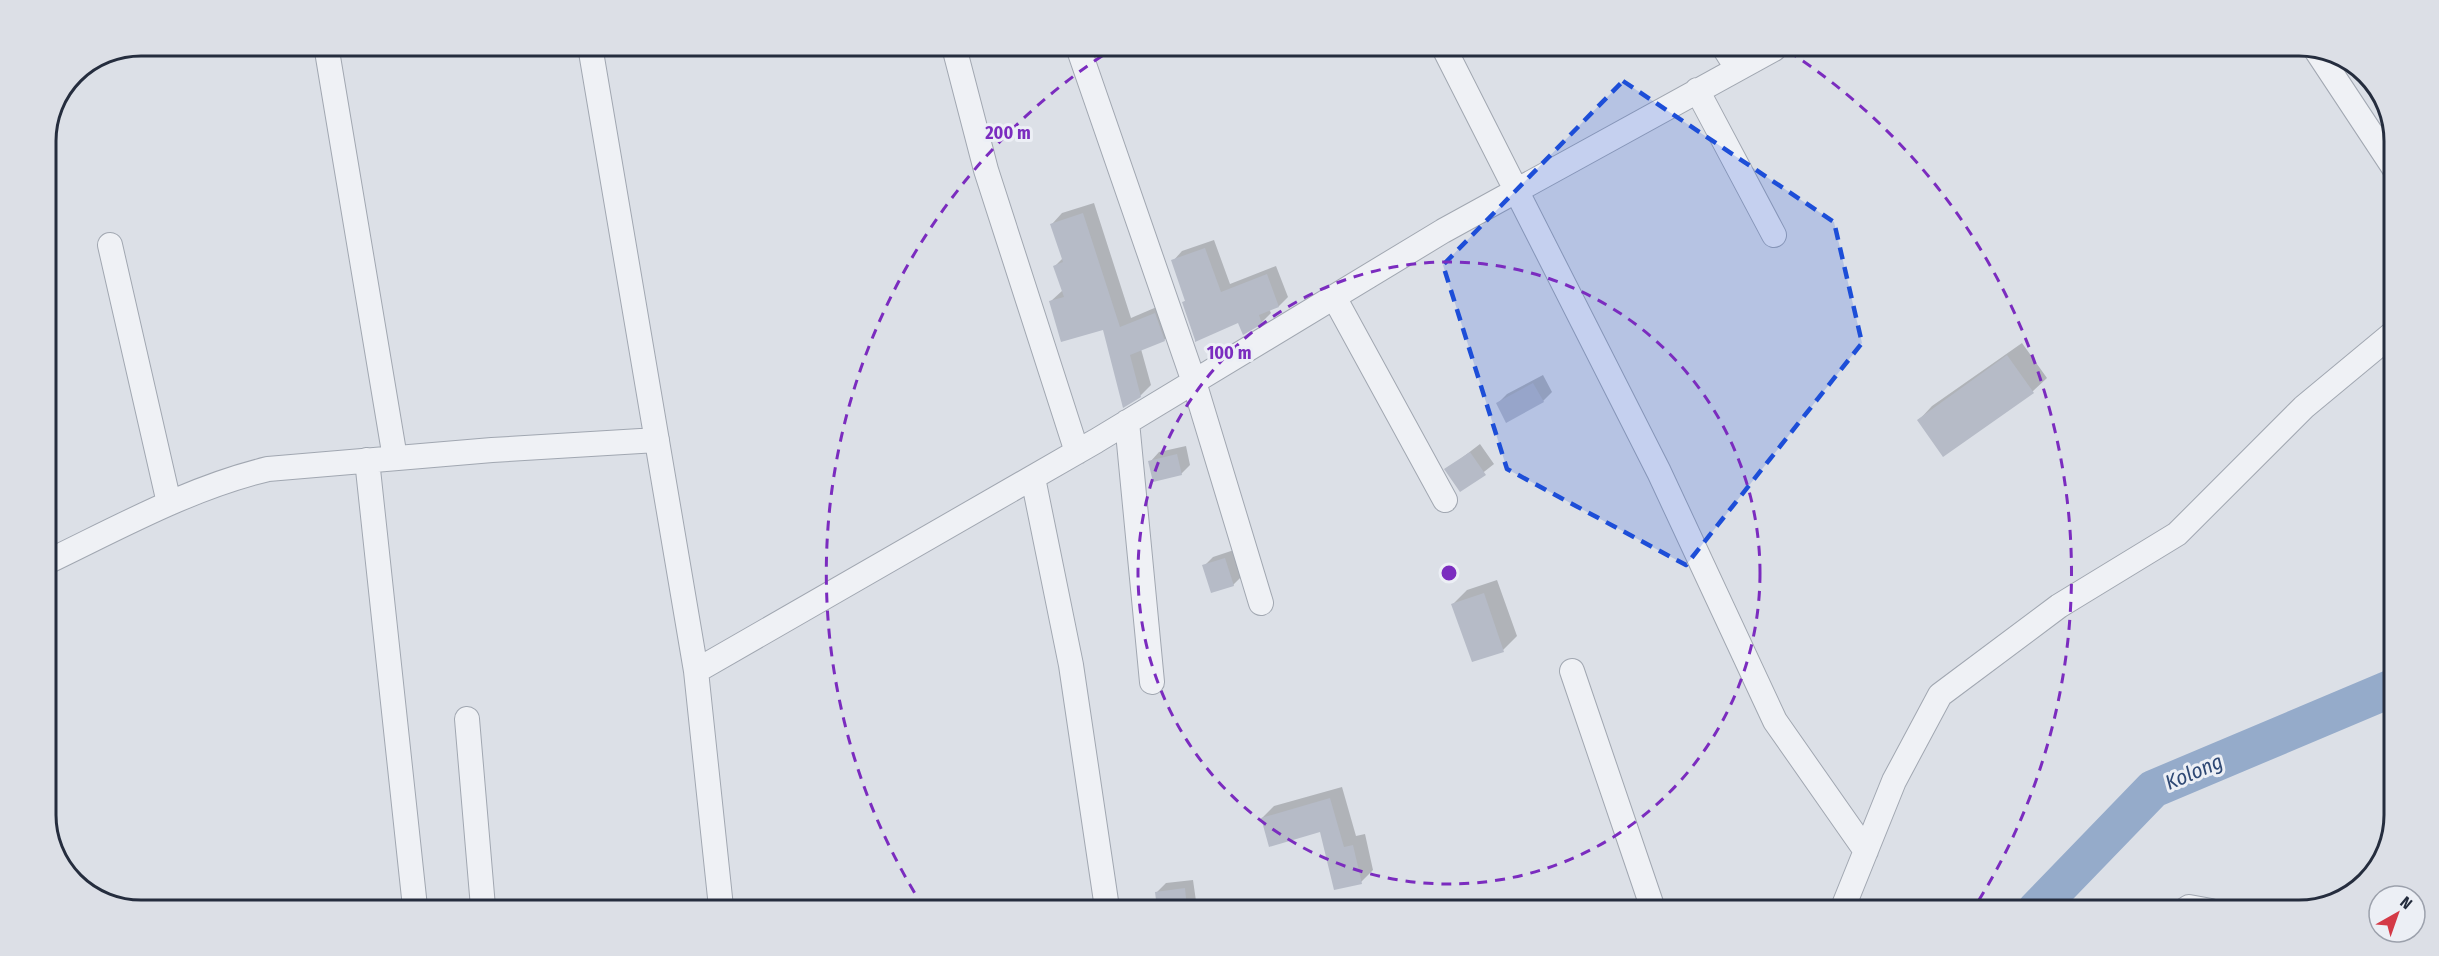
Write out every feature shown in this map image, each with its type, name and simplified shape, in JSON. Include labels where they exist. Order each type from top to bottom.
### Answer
[{"type":"street","points":[[328,56],[395,458]]},
{"type":"street","points":[[592,56],[696,672],[720,900]]},
{"type":"street","points":[[956,56],[986,170],[1077,452]]},
{"type":"street","points":[[1081,56],[1194,382],[1261,603]]},
{"type":"street","points":[[1448,56],[1659,472],[1775,721],[1866,851]]},
{"type":"street","points":[[696,672],[1033,478],[1443,231],[1697,90],[1731,59]]},
{"type":"street","points":[[2322,59],[2383,151]]},
{"type":"street","points":[[1697,90],[1774,235]]},
{"type":"street","points":[[110,244],[169,503]]},
{"type":"street","points":[[1334,297],[1445,500]]},
{"type":"street","points":[[1846,900],[1894,781],[1940,694],[2059,606],[2177,534],[2304,407],[2383,341]]},
{"type":"street","points":[[1127,422],[1152,682]]},
{"type":"street","points":[[56,558],[169,503],[237,476],[268,469],[657,440]]},
{"type":"street","points":[[367,460],[414,900]]},
{"type":"street","points":[[1033,478],[1071,665],[1106,900]]},
{"type":"street","points":[[1572,671],[1650,900]]},
{"type":"street","points":[[467,719],[482,900]]},
{"type":"highlighted area","points":[[1623,81],[1834,222],[1862,343],[1686,565],[1507,469],[1443,265]]},
{"type":"building","points":[[1083,213],[1120,327],[1155,313],[1165,341],[1130,355],[1141,397],[1123,408],[1103,330],[1061,342],[1049,301],[1064,297],[1053,266],[1063,262],[1050,224]]},
{"type":"building","points":[[1205,248],[1221,292],[1267,274],[1279,307],[1259,315],[1262,324],[1243,335],[1238,323],[1195,342],[1182,302],[1185,301],[1171,260]]},
{"type":"building","points":[[2007,355],[2034,393],[1943,457],[1917,420]]},
{"type":"building","points":[[1533,383],[1544,402],[1506,423],[1496,403]]},
{"type":"building","points":[[1470,452],[1486,475],[1460,492],[1444,469]]},
{"type":"building","points":[[1177,454],[1182,475],[1153,482],[1148,461]]},
{"type":"building","points":[[1225,558],[1234,586],[1211,593],[1202,565]]},
{"type":"building","points":[[1484,593],[1504,652],[1472,662],[1451,604]]},
{"type":"building","points":[[1330,798],[1344,847],[1353,845],[1362,884],[1334,890],[1320,832],[1269,847],[1261,818]]},
{"type":"building","points":[[1185,888],[1186,900],[1156,900],[1155,892]]},
{"type":"waterway","name":"Kolong","points":[[2046,900],[2153,789],[2384,692]]}]
